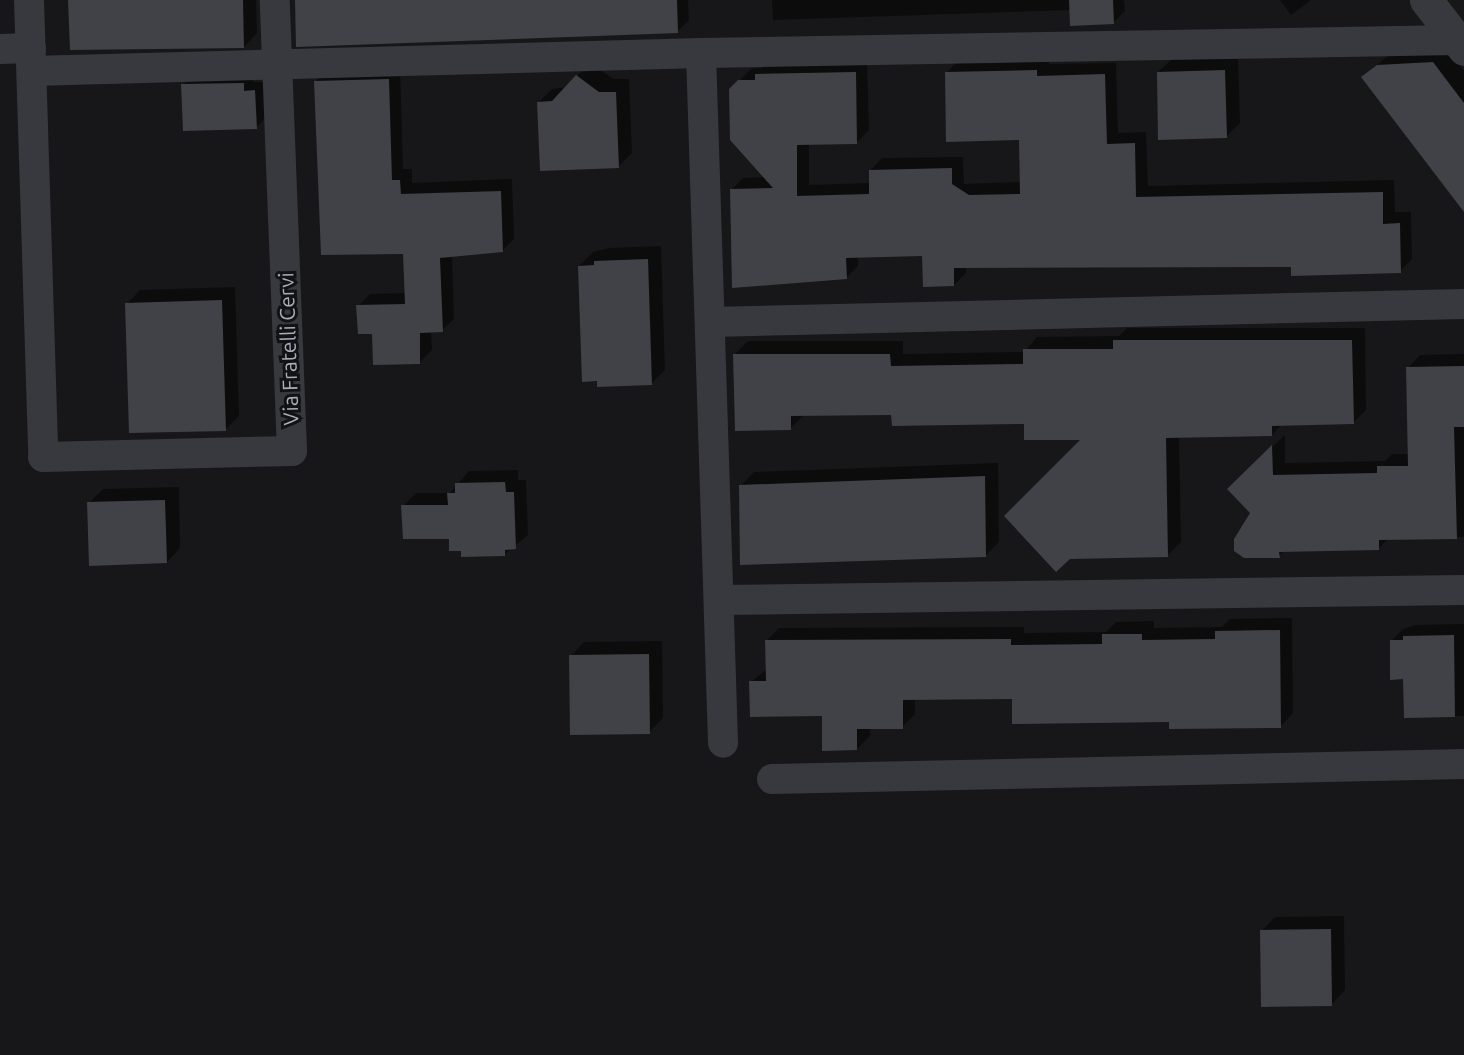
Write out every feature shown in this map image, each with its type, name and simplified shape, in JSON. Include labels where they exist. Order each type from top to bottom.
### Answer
[{"type":"street","points":[[29,0],[31,59]]},
{"type":"street","name":"Via Fratelli Cervi","points":[[31,59],[43,457],[291,451],[275,0]]},
{"type":"street","points":[[1426,0],[1461,45]]},
{"type":"street","points":[[0,49],[31,59],[277,64],[701,53],[1461,45]]},
{"type":"street","points":[[701,53],[723,743]]},
{"type":"street","points":[[710,322],[1464,304]]},
{"type":"street","points":[[719,600],[1464,590]]},
{"type":"street","points":[[772,779],[1464,764]]},
{"type":"building","points":[[68,0],[243,0],[244,48],[70,50]]},
{"type":"building","points":[[295,0],[677,0],[678,33],[296,47]]},
{"type":"building","points":[[1069,0],[1113,0],[1114,24],[1070,26]]},
{"type":"building","points":[[1433,62],[1464,103],[1464,212],[1361,77],[1377,65]]},
{"type":"building","points":[[1037,70],[1037,76],[1105,74],[1107,144],[1135,143],[1136,197],[1383,192],[1383,224],[1400,223],[1401,273],[1291,276],[1291,267],[954,268],[954,286],[923,287],[922,256],[846,258],[847,279],[732,288],[730,189],[773,188],[730,140],[729,89],[738,80],[755,80],[755,74],[856,72],[857,144],[797,145],[797,196],[869,194],[869,170],[952,168],[952,184],[969,195],[1020,194],[1019,140],[946,142],[945,72]]},
{"type":"building","points":[[1225,70],[1227,138],[1158,140],[1157,72]]},
{"type":"building","points":[[576,75],[599,92],[616,92],[619,168],[540,171],[537,102],[552,101]]},
{"type":"building","points":[[389,79],[392,180],[400,180],[401,194],[501,191],[503,252],[440,258],[443,332],[420,333],[420,364],[373,365],[372,334],[358,334],[356,305],[405,304],[403,254],[321,255],[314,81]]},
{"type":"building","points":[[244,83],[244,91],[255,90],[257,129],[183,131],[181,84]]},
{"type":"building","points":[[648,259],[652,385],[597,387],[597,381],[582,382],[578,266],[594,265],[594,261]]},
{"type":"building","points":[[222,300],[226,431],[129,433],[125,303]]},
{"type":"building","points":[[1113,340],[1352,340],[1354,424],[1272,426],[1272,436],[1166,438],[1168,557],[1070,559],[1056,572],[1004,516],[1080,440],[1024,440],[1024,424],[892,426],[891,415],[791,416],[791,430],[735,431],[733,354],[890,354],[891,366],[1023,364],[1023,349],[1113,349]]},
{"type":"building","points":[[1464,366],[1464,427],[1454,427],[1457,539],[1379,540],[1379,550],[1279,552],[1280,558],[1244,558],[1234,551],[1234,539],[1250,513],[1227,489],[1272,445],[1273,475],[1377,473],[1377,466],[1408,466],[1406,367]]},
{"type":"building","points":[[985,476],[986,557],[740,565],[739,485]]},
{"type":"building","points":[[505,482],[506,492],[514,492],[516,549],[505,550],[505,556],[461,557],[461,551],[449,551],[449,539],[403,539],[401,505],[448,505],[447,493],[455,493],[455,483]]},
{"type":"building","points":[[165,500],[167,563],[89,566],[87,502]]},
{"type":"building","points":[[1280,630],[1281,728],[1169,729],[1169,722],[1012,724],[1012,699],[903,700],[903,729],[857,729],[857,750],[822,751],[822,716],[750,717],[749,681],[766,681],[765,640],[1011,639],[1011,645],[1102,644],[1102,634],[1142,634],[1142,640],[1215,639],[1215,631]]},
{"type":"building","points":[[1454,635],[1455,717],[1404,718],[1403,679],[1390,680],[1390,640],[1403,640],[1403,636]]},
{"type":"building","points":[[649,654],[650,734],[570,735],[569,655]]},
{"type":"building","points":[[1331,929],[1332,1006],[1261,1007],[1260,930]]}]
